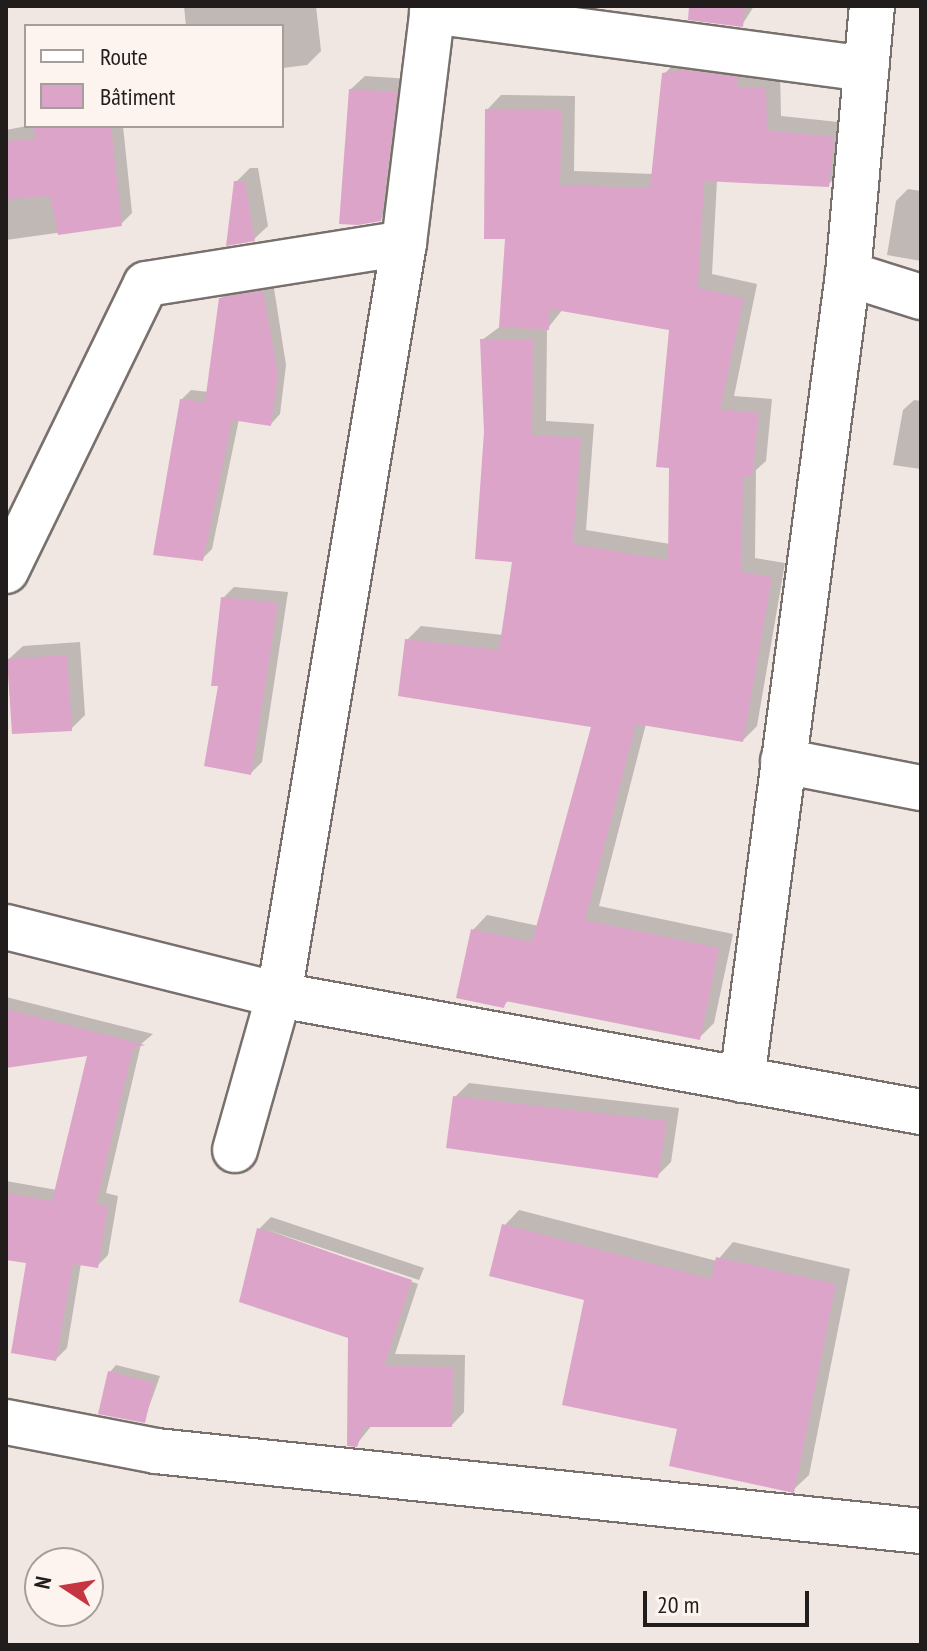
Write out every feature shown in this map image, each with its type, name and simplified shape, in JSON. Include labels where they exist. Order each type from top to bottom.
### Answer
[{"type":"street","points":[[742,1080],[848,274],[872,6]]},
{"type":"street","points":[[235,1150],[279,995],[404,243],[432,9],[866,69]]},
{"type":"street","points":[[6,571],[146,284],[404,243]]},
{"type":"street","points":[[848,274],[921,297]]},
{"type":"street","points":[[783,761],[921,788]]},
{"type":"street","points":[[6,927],[279,995],[921,1112]]},
{"type":"street","points":[[6,1422],[156,1451],[921,1531]]},
{"type":"building","points":[[689,6],[745,6],[743,27],[688,20]]},
{"type":"building","points":[[683,70],[738,77],[737,87],[766,87],[767,130],[834,137],[829,187],[704,181],[698,288],[744,298],[720,409],[759,413],[752,477],[743,476],[741,572],[772,577],[743,742],[636,724],[585,920],[719,948],[700,1040],[506,1001],[504,1008],[456,998],[471,929],[532,942],[591,727],[398,696],[405,639],[499,650],[512,562],[475,559],[484,432],[480,339],[533,340],[532,435],[581,438],[573,544],[668,560],[669,468],[656,467],[669,330],[550,309],[549,330],[499,327],[505,239],[484,239],[485,109],[562,110],[560,185],[650,188],[662,73]]},
{"type":"building","points":[[349,89],[397,92],[381,221],[358,225],[339,224]]},
{"type":"building","points":[[33,128],[111,128],[122,226],[58,235],[50,196],[6,199],[6,141],[36,139]]},
{"type":"building","points":[[234,181],[245,181],[255,241],[226,246]]},
{"type":"building","points":[[263,291],[278,375],[271,426],[232,420],[203,561],[153,555],[180,399],[205,402],[219,298]]},
{"type":"building","points":[[221,597],[278,603],[251,775],[204,766],[218,686],[211,686]]},
{"type":"building","points":[[67,655],[72,731],[12,734],[7,659]]},
{"type":"building","points":[[6,1009],[145,1045],[133,1048],[96,1204],[108,1206],[98,1268],[73,1264],[56,1361],[11,1353],[26,1263],[6,1260],[6,1193],[52,1201],[87,1056],[6,1068]]},
{"type":"building","points":[[453,1096],[667,1121],[658,1178],[446,1148]]},
{"type":"building","points":[[502,1224],[711,1279],[716,1257],[836,1284],[794,1493],[669,1466],[677,1429],[562,1405],[584,1300],[489,1276]]},
{"type":"building","points":[[257,1228],[412,1280],[384,1366],[453,1367],[452,1427],[364,1427],[357,1447],[347,1446],[348,1338],[239,1302]]},
{"type":"building","points":[[108,1371],[154,1383],[145,1423],[98,1414]]}]
